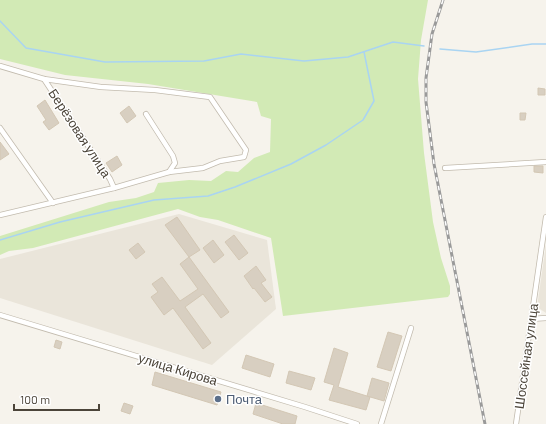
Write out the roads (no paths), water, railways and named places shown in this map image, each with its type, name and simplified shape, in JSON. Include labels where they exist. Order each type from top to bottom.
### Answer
[{"type":"street","points":[[0,66],[44,79],[210,97],[243,143],[246,150],[244,157],[220,161],[203,168],[169,172],[114,188],[0,215]]},
{"type":"street","name":"Берёзовая улица","points":[[44,79],[110,178],[114,188]]},
{"type":"street","points":[[146,114],[173,156],[175,163],[169,172]]},
{"type":"street","points":[[0,128],[53,203]]},
{"type":"street","points":[[445,168],[546,162]]},
{"type":"street","name":"Шоссейная улица","points":[[516,424],[546,217]]},
{"type":"street","name":"улица Кирова","points":[[0,315],[305,407],[356,424]]},
{"type":"street","points":[[531,319],[546,318]]},
{"type":"street","points":[[381,424],[411,328]]},
{"type":"waterway","points":[[0,21],[26,48],[105,62],[204,61],[241,54],[304,61],[348,57],[393,42],[424,46]]},
{"type":"waterway","points":[[440,49],[476,52],[532,44],[546,44]]},
{"type":"waterway","points":[[0,240],[60,222],[154,200],[208,196],[235,187],[291,164],[326,145],[363,120],[374,101],[364,52]]},
{"type":"railway","points":[[443,0],[432,34],[426,78],[426,102],[434,164],[485,424]]},
{"type":"place","name":"Почта","points":[[218,399]]}]
